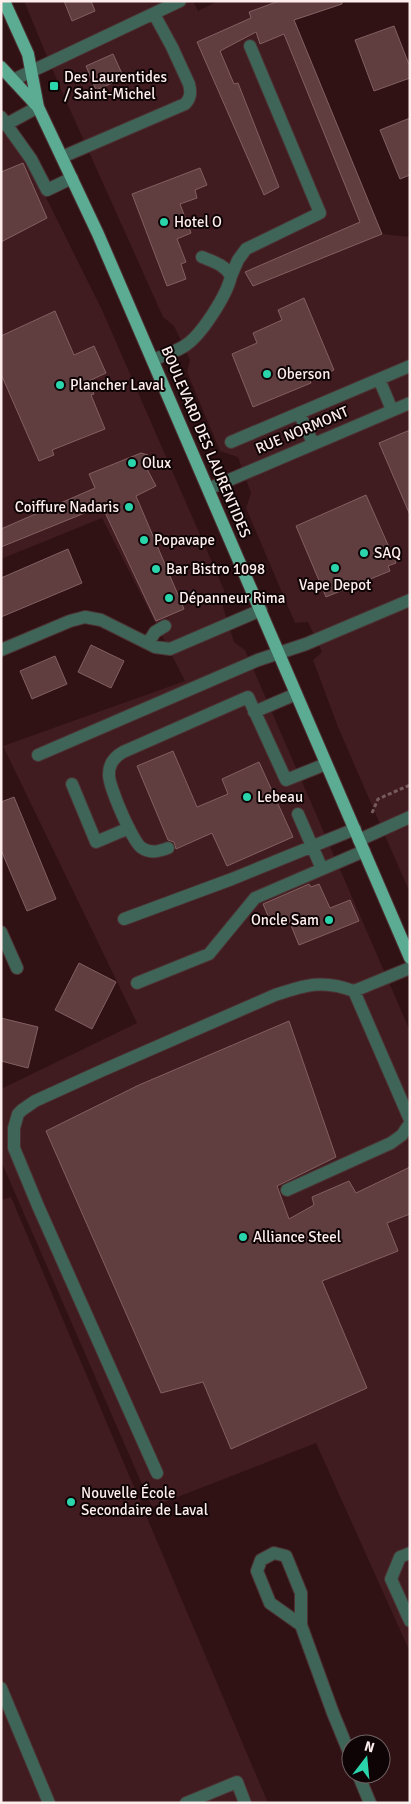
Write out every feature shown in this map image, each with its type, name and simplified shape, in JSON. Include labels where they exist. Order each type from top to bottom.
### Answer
[{"type":"main road","name":"BOULEVARD DES LAURENTIDES","points":[[4,1],[28,54],[38,107],[62,156],[153,360],[410,956]]},
{"type":"main road","name":"BOULEVARD DES LAURENTIDES","points":[[1,67],[38,107]]},
{"type":"street","points":[[13,80],[180,1]]},
{"type":"street","points":[[62,156],[185,104],[189,100],[190,90],[188,84],[172,47],[154,14]]},
{"type":"street","points":[[153,360],[187,344],[195,336],[224,296],[238,260],[246,249],[320,213],[250,46]]},
{"type":"street","points":[[38,107],[3,121],[31,160],[47,190],[72,178]]},
{"type":"street","points":[[202,257],[221,265],[228,270],[231,276]]},
{"type":"street","points":[[231,442],[410,366]]},
{"type":"street","points":[[379,379],[392,410]]},
{"type":"street","name":"RUE NORMONT","points":[[208,489],[410,403]]},
{"type":"street","points":[[299,413],[313,443]]},
{"type":"street","points":[[38,755],[278,653],[306,644],[410,600]]},
{"type":"street","points":[[1,650],[82,617],[101,620],[164,649],[175,648],[261,610]]},
{"type":"street","points":[[148,643],[155,632],[166,626]]},
{"type":"street","points":[[254,712],[296,694]]},
{"type":"street","points":[[168,848],[151,852],[142,849],[137,844],[129,828],[110,783],[110,766],[116,756],[122,752],[248,697],[286,780],[326,764]]},
{"type":"street","points":[[72,784],[96,842],[129,828]]},
{"type":"street","points":[[298,814],[322,869]]},
{"type":"street","points":[[137,983],[209,954],[255,898],[322,869],[359,840],[410,817]]},
{"type":"street","points":[[124,920],[312,846],[359,840]]},
{"type":"street","points":[[1,932],[17,968]]},
{"type":"street","points":[[157,1472],[14,1148],[12,1137],[16,1121],[22,1110],[35,1101],[276,995],[302,986],[322,984],[335,985],[354,991],[410,968]]},
{"type":"street","points":[[287,1190],[391,1143],[402,1135],[410,1122],[354,991]]},
{"type":"street","points":[[301,1625],[270,1603],[257,1571],[257,1565],[261,1560],[274,1553],[286,1556],[301,1592],[301,1625],[341,1734]]},
{"type":"street","points":[[410,1553],[400,1558],[391,1579],[410,1621]]},
{"type":"street","points":[[1,1688],[49,1803]]},
{"type":"street","points":[[186,1803],[237,1782],[245,1803]]},
{"type":"street","points":[[362,1784],[370,1803]]},
{"type":"path","points":[[372,813],[378,799],[410,785]]},
{"type":"shaded area","points":[[24,1],[193,1],[198,11],[218,1],[286,1],[382,234],[410,237],[410,893],[338,727],[313,660],[322,652],[308,622],[295,623],[246,508],[251,493],[238,457],[220,451],[187,372],[190,360],[174,326],[163,317],[59,85]]},
{"type":"shaded area","points":[[1,113],[14,133],[103,312],[224,590],[223,607],[234,642],[245,650],[410,1031],[410,1652],[316,1443],[152,1507],[1,1161],[1,1089],[137,1023],[3,746],[185,681],[102,518],[1,559]]},
{"type":"shaded area","name":"Nouvelle École Secondaire de Laval","points":[[11,1197],[268,1803],[1,1803],[1,1200]]},
{"type":"building","points":[[64,1],[91,1],[95,11],[72,21]]},
{"type":"building","points":[[279,1],[342,1],[342,4],[294,20],[382,234],[253,286],[245,272],[360,222],[284,34],[260,44],[256,32],[220,51],[234,84],[238,83],[279,187],[264,195],[197,42],[251,18],[249,12]]},
{"type":"building","points":[[394,26],[410,67],[410,78],[374,91],[355,40]]},
{"type":"building","points":[[113,54],[124,78],[96,90],[86,66]]},
{"type":"building","points":[[410,118],[410,175],[400,179],[380,130]]},
{"type":"building","points":[[23,163],[47,218],[1,242],[1,172]]},
{"type":"building","points":[[200,168],[207,185],[195,190],[197,198],[180,204],[191,233],[177,239],[186,262],[181,264],[186,279],[167,286],[132,194]]},
{"type":"building","points":[[304,298],[334,370],[310,380],[311,383],[253,407],[232,354],[257,343],[253,333],[282,320],[278,310]]},
{"type":"building","points":[[55,311],[74,355],[94,346],[106,373],[89,381],[94,394],[91,395],[105,429],[52,450],[54,455],[39,461],[1,374],[1,336]]},
{"type":"building","points":[[410,430],[410,515],[379,443]]},
{"type":"building","points":[[141,453],[148,455],[152,466],[147,469],[156,486],[136,496],[184,609],[156,621],[102,506],[1,547],[1,529],[95,488],[89,474]]},
{"type":"building","points":[[366,495],[396,563],[388,566],[390,571],[326,597],[296,526]]},
{"type":"building","points":[[68,549],[82,583],[1,617],[1,578]]},
{"type":"building","points":[[91,645],[124,661],[111,688],[78,672]]},
{"type":"building","points":[[55,656],[67,684],[32,699],[20,671]]},
{"type":"building","points":[[173,751],[197,807],[228,794],[222,779],[259,762],[293,837],[227,866],[212,833],[176,849],[174,842],[168,840],[137,766]]},
{"type":"building","points":[[14,797],[56,899],[27,911],[1,850],[1,802]]},
{"type":"building","points":[[309,884],[311,887],[319,884],[330,908],[350,900],[359,921],[299,945],[288,918],[272,925],[263,904]]},
{"type":"building","points":[[79,963],[116,982],[92,1029],[55,1010]]},
{"type":"building","points":[[1,1018],[38,1027],[28,1068],[1,1061]]},
{"type":"building","name":"Alliance Steel","points":[[289,1021],[336,1157],[277,1186],[289,1219],[314,1205],[312,1197],[349,1181],[356,1193],[410,1167],[410,1214],[387,1223],[398,1251],[322,1281],[367,1388],[231,1449],[203,1382],[161,1393],[46,1131],[139,1085]]},
{"type":"place","name":"Des Laurentides / Saint-Michel","points":[[54,86]]},
{"type":"place","name":"Hotel O","points":[[164,222]]},
{"type":"place","name":"Oberson","points":[[267,374]]},
{"type":"place","name":"Plancher Laval","points":[[60,385]]},
{"type":"place","name":"Olux","points":[[132,463]]},
{"type":"place","name":"Coiffure Nadaris","points":[[129,507]]},
{"type":"place","name":"Popavape","points":[[144,540]]},
{"type":"place","name":"SAQ","points":[[364,553]]},
{"type":"place","name":"Vape Depot","points":[[335,568]]},
{"type":"place","name":"Bar Bistro 1098","points":[[156,569]]},
{"type":"place","name":"Dépanneur Rima","points":[[169,598]]},
{"type":"place","name":"Lebeau","points":[[247,797]]},
{"type":"place","name":"Oncle Sam","points":[[329,920]]},
{"type":"place","name":"Alliance Steel","points":[[243,1237]]},
{"type":"place","name":"Nouvelle École Secondaire de Laval","points":[[71,1502]]}]
